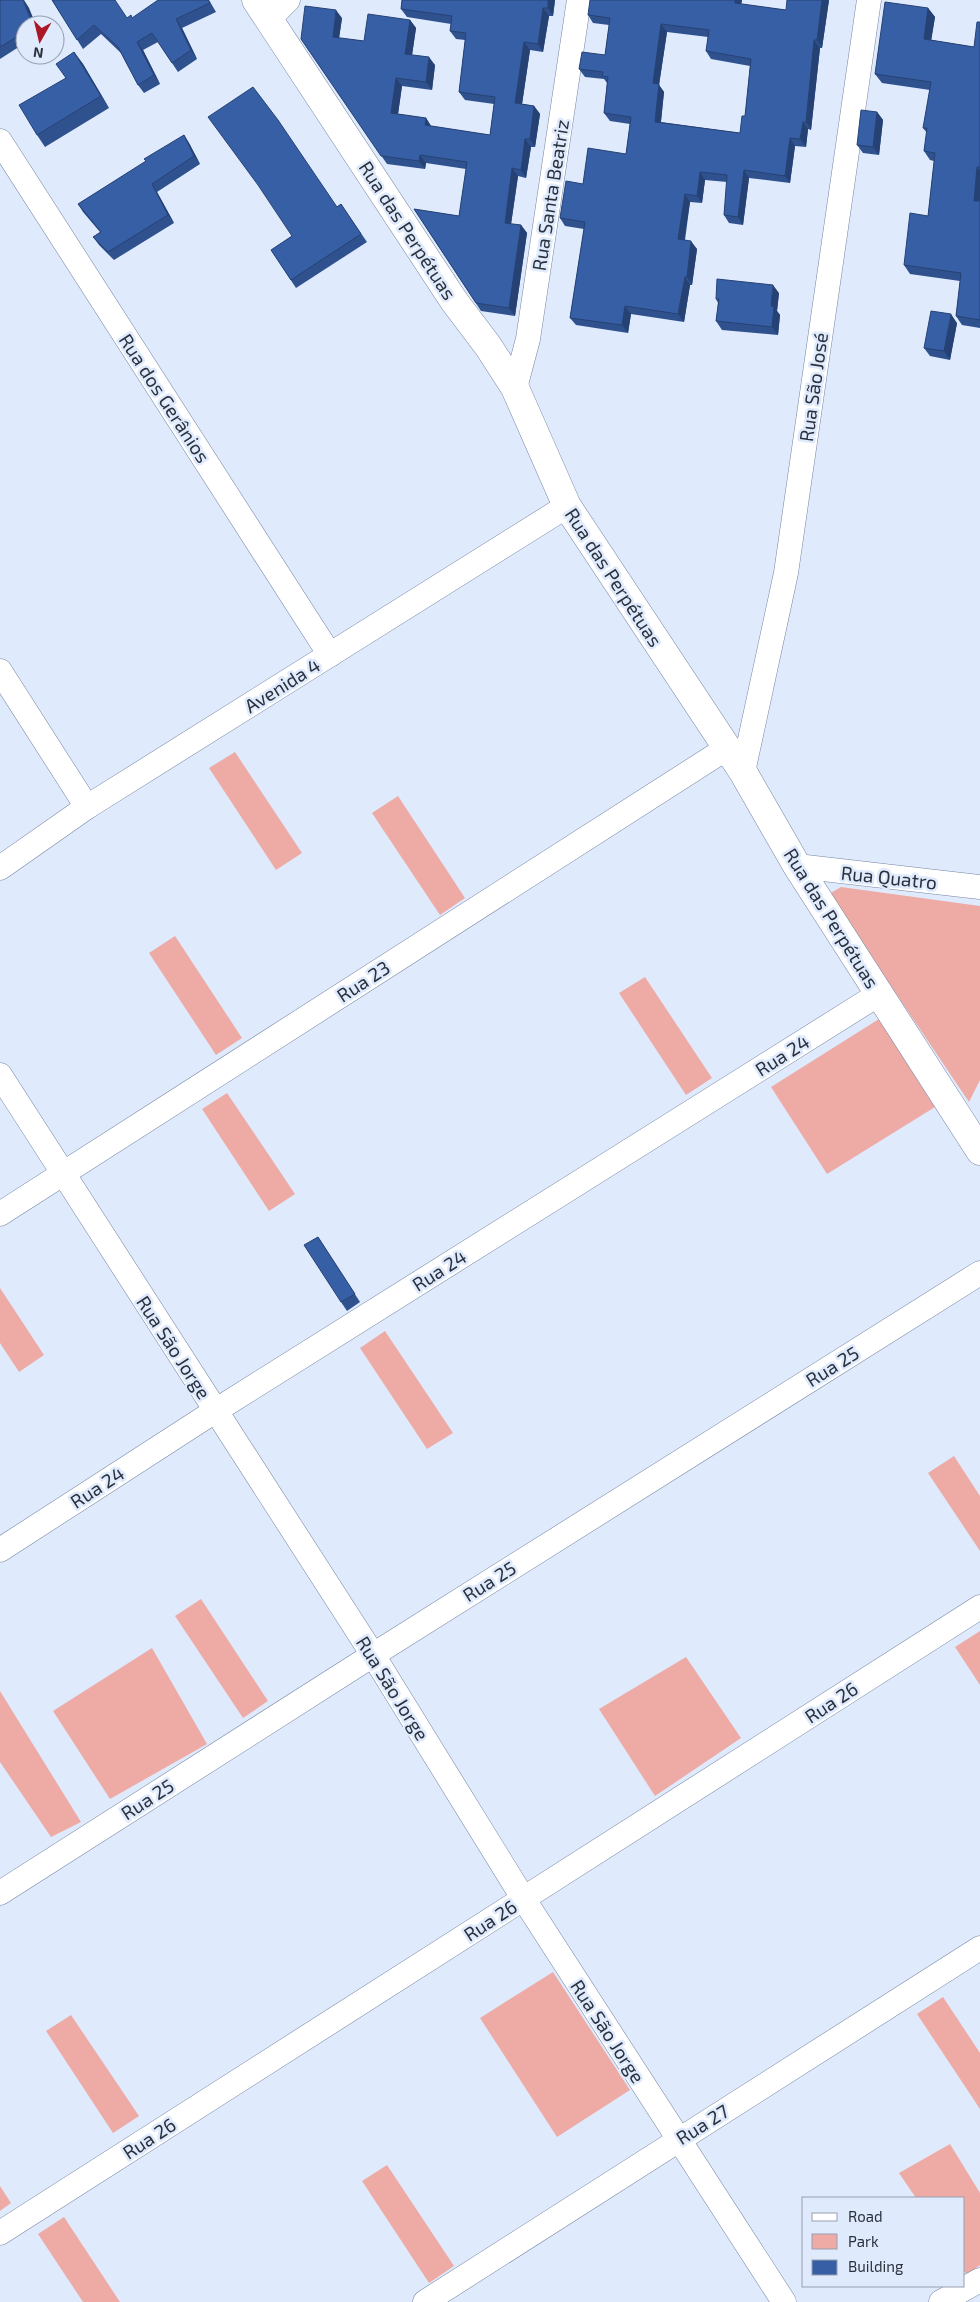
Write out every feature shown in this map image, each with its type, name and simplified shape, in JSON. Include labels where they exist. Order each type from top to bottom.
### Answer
[{"type":"street","points":[[263,10],[288,0]]},
{"type":"street","name":"Rua Santa Beatriz","points":[[514,388],[528,338],[579,0]]},
{"type":"street","name":"Rua São José","points":[[743,772],[786,573],[869,0]]},
{"type":"street","name":"Rua das Perpétuas","points":[[263,10],[454,301],[488,346],[514,388],[567,506],[743,772],[798,866],[980,1151]]},
{"type":"street","name":"Rua dos Gerânios","points":[[0,141],[330,655]]},
{"type":"street","name":"Avenida 4","points":[[0,868],[87,807],[567,506]]},
{"type":"street","points":[[0,671],[87,807]]},
{"type":"street","name":"Rua 23","points":[[0,1214],[727,748]]},
{"type":"street","name":"Rua Quatro","points":[[798,866],[980,887]]},
{"type":"street","name":"Rua 24","points":[[0,1550],[215,1411],[879,994]]},
{"type":"street","name":"Rua São Jorge","points":[[0,1075],[372,1654],[523,1898],[784,2302]]},
{"type":"street","name":"Rua 25","points":[[0,1893],[372,1654],[980,1273]]},
{"type":"street","name":"Rua 26","points":[[0,2233],[980,1606]]},
{"type":"street","name":"Rua 27","points":[[425,2302],[980,1948]]},
{"type":"street","points":[[941,2302],[979,2281]]},
{"type":"green space","points":[[235,752],[302,853],[276,870],[209,768]]},
{"type":"green space","points":[[398,796],[465,898],[440,915],[372,813]]},
{"type":"green space","points":[[841,887],[980,906],[980,1080],[969,1102],[829,894]]},
{"type":"green space","points":[[175,936],[242,1038],[216,1055],[149,953]]},
{"type":"green space","points":[[645,977],[712,1078],[686,1095],[619,993]]},
{"type":"green space","points":[[879,1019],[935,1107],[827,1174],[771,1087]]},
{"type":"green space","points":[[227,1093],[295,1194],[269,1211],[202,1109]]},
{"type":"green space","points":[[0,1288],[44,1355],[19,1372],[0,1343]]},
{"type":"green space","points":[[385,1331],[453,1433],[427,1449],[360,1348]]},
{"type":"green space","points":[[954,1456],[980,1496],[980,1551],[928,1473]]},
{"type":"green space","points":[[201,1599],[268,1701],[243,1718],[175,1616]]},
{"type":"green space","points":[[980,1631],[980,1685],[955,1647]]},
{"type":"green space","points":[[152,1648],[207,1744],[110,1799],[53,1711]]},
{"type":"green space","points":[[686,1657],[741,1738],[655,1796],[599,1709]]},
{"type":"green space","points":[[0,1691],[81,1822],[51,1837],[0,1762]]},
{"type":"green space","points":[[553,1972],[630,2090],[557,2137],[480,2018]]},
{"type":"green space","points":[[943,1997],[980,2053],[980,2109],[917,2014]]},
{"type":"green space","points":[[71,2015],[139,2116],[113,2133],[46,2031]]},
{"type":"green space","points":[[950,2144],[980,2193],[980,2265],[967,2275],[965,2272],[965,2197],[915,2197],[899,2173]]},
{"type":"green space","points":[[387,2165],[454,2266],[429,2283],[362,2181]]},
{"type":"green space","points":[[0,2186],[11,2203],[0,2211]]},
{"type":"green space","points":[[64,2217],[120,2302],[83,2302],[38,2234]]},
{"type":"building","points":[[0,0],[23,0],[29,15],[15,15],[15,38],[0,47]]},
{"type":"building","points":[[52,0],[115,0],[127,18],[131,15],[132,18],[158,0],[208,0],[210,3],[176,19],[191,50],[172,63],[152,33],[137,42],[154,75],[138,85],[118,47],[94,25],[77,40],[65,21],[65,15],[61,15]]},
{"type":"building","points":[[402,0],[548,0],[548,8],[543,8],[538,44],[524,42],[515,103],[534,106],[530,139],[525,139],[521,170],[512,168],[505,223],[521,225],[509,308],[476,303],[414,209],[459,216],[467,162],[420,155],[419,161],[381,156],[301,39],[305,6],[336,10],[333,37],[364,41],[368,14],[410,20],[405,54],[429,57],[426,82],[396,78],[391,113],[426,118],[425,125],[490,135],[495,97],[459,92],[466,33],[450,31],[452,16],[401,9]]},
{"type":"building","points":[[590,0],[735,0],[735,3],[786,10],[787,0],[822,0],[817,40],[814,40],[806,122],[803,122],[800,139],[790,138],[785,176],[744,170],[738,217],[724,215],[727,175],[700,172],[697,196],[685,194],[678,239],[691,241],[687,277],[685,277],[678,314],[625,306],[622,325],[570,318],[585,222],[560,218],[566,181],[583,184],[588,148],[626,154],[631,117],[604,113],[608,77],[602,76],[603,72],[579,69],[582,52],[605,55],[610,18],[588,15]],"holes":[[[661,24],[709,30],[706,51],[751,59],[745,116],[742,116],[740,133],[655,122],[659,84],[653,83]]]},
{"type":"building","points":[[885,2],[928,8],[924,39],[974,47],[977,22],[980,22],[980,167],[977,167],[974,201],[980,201],[980,320],[956,316],[961,273],[904,265],[910,213],[928,216],[935,153],[924,151],[927,128],[923,128],[931,82],[875,74]]},
{"type":"building","points":[[74,52],[101,96],[37,135],[19,105],[66,78],[57,65],[65,65],[65,58]]},
{"type":"building","points":[[253,87],[278,120],[337,207],[341,204],[361,234],[291,280],[271,250],[292,236],[258,185],[208,117]]},
{"type":"building","points":[[861,110],[877,112],[873,147],[857,145]]},
{"type":"building","points":[[184,135],[194,156],[152,184],[168,215],[108,252],[93,237],[101,232],[78,204],[146,161],[144,159]]},
{"type":"building","points":[[717,279],[773,285],[771,306],[774,307],[772,327],[716,321],[719,299],[716,299]]},
{"type":"building","points":[[931,311],[951,314],[944,351],[924,348]]},
{"type":"building","points":[[318,1237],[355,1294],[341,1302],[304,1245]]}]
